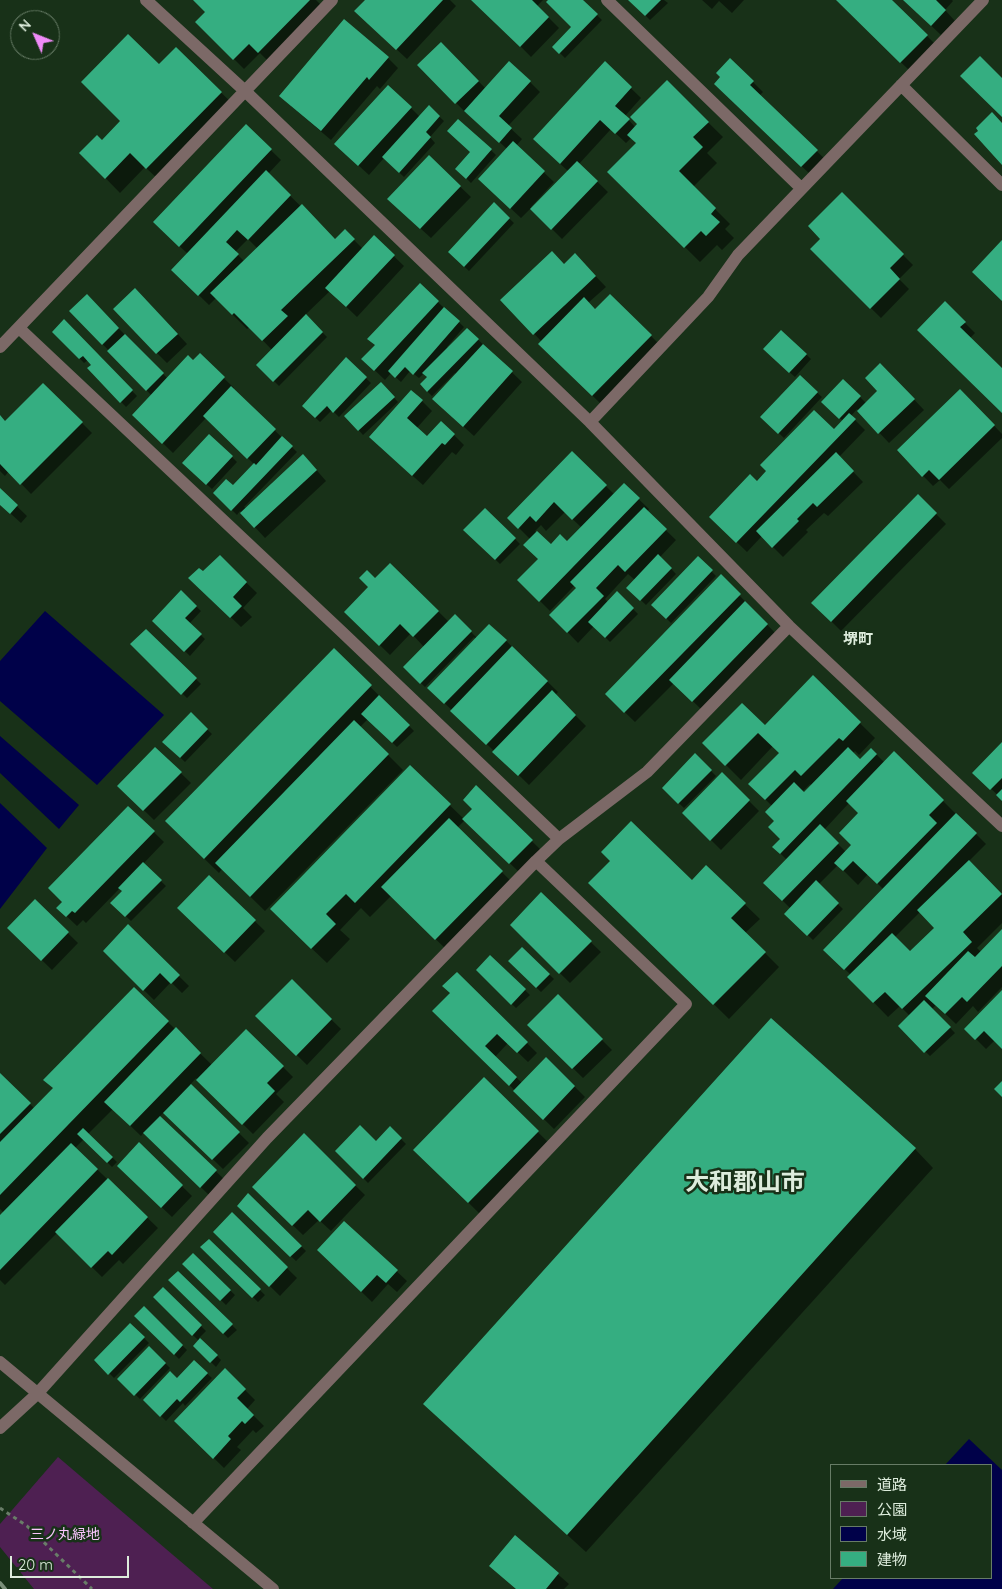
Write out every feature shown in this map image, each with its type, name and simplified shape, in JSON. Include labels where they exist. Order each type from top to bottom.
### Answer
[{"type":"street","points":[[146,0],[245,91],[590,422],[790,626],[1002,826]]},
{"type":"street","points":[[0,347],[332,0]]},
{"type":"street","points":[[607,0],[801,188]]},
{"type":"street","points":[[590,422],[708,297],[738,255],[983,0]]},
{"type":"street","points":[[901,85],[1002,186]]},
{"type":"street","points":[[19,328],[342,632],[559,840]]},
{"type":"street","points":[[0,1428],[37,1394],[267,1138],[536,861],[559,840],[647,772],[790,626]]},
{"type":"street","points":[[193,1523],[686,1004],[536,861]]},
{"type":"street","points":[[0,1362],[273,1589]]},
{"type":"path","points":[[0,1508],[27,1526],[92,1589]]},
{"type":"green space","name":"三ノ丸緑地","points":[[58,1457],[213,1589],[34,1589],[0,1547],[0,1524]]},
{"type":"water","points":[[45,611],[164,715],[97,785],[0,701],[0,661]]},
{"type":"water","points":[[0,736],[79,805],[59,829],[0,773]]},
{"type":"water","points":[[0,803],[47,848],[0,909]]},
{"type":"water","points":[[969,1439],[1002,1470],[1002,1589],[833,1589],[842,1579],[992,1579],[992,1464],[946,1464]]},
{"type":"building","points":[[193,0],[310,0],[258,53],[249,44],[233,60],[195,22],[205,12]]},
{"type":"building","points":[[365,0],[443,0],[396,50],[354,11]]},
{"type":"building","points":[[471,0],[532,0],[549,17],[520,47]]},
{"type":"building","points":[[548,0],[583,0],[598,14],[559,54],[552,47],[571,27],[546,2]]},
{"type":"building","points":[[628,0],[661,0],[645,16]]},
{"type":"building","points":[[836,0],[892,0],[928,35],[900,63]]},
{"type":"building","points":[[903,0],[936,0],[946,10],[931,26]]},
{"type":"building","points":[[344,19],[389,57],[369,80],[367,77],[321,131],[279,96]]},
{"type":"building","points":[[128,34],[159,64],[176,47],[222,92],[146,169],[130,153],[105,179],[79,153],[97,135],[102,140],[120,121],[81,82]]},
{"type":"building","points":[[441,42],[479,81],[455,104],[417,65]]},
{"type":"building","points":[[980,56],[1002,78],[1002,117],[960,76]]},
{"type":"building","points":[[730,58],[754,81],[750,85],[818,150],[801,167],[714,84],[720,77],[716,73]]},
{"type":"building","points":[[509,61],[531,81],[499,116],[512,128],[499,143],[464,111]]},
{"type":"building","points":[[605,61],[632,87],[615,106],[630,119],[615,134],[600,120],[560,164],[533,139]]},
{"type":"building","points":[[667,80],[709,122],[693,137],[703,147],[679,171],[716,208],[711,214],[720,222],[706,236],[701,231],[684,248],[607,172],[636,143],[627,135],[637,124],[630,117]]},
{"type":"building","points":[[388,85],[412,107],[358,166],[334,144]]},
{"type":"building","points":[[429,105],[440,116],[426,132],[431,137],[399,173],[382,157]]},
{"type":"building","points":[[992,112],[1002,123],[1002,165],[974,134],[978,131],[976,128]]},
{"type":"building","points":[[458,119],[492,149],[466,179],[455,169],[470,152],[447,131]]},
{"type":"building","points":[[246,124],[272,149],[179,247],[153,222]]},
{"type":"building","points":[[513,141],[545,171],[510,209],[478,179]]},
{"type":"building","points":[[429,155],[461,186],[420,229],[387,199]]},
{"type":"building","points":[[577,161],[598,181],[551,230],[530,209]]},
{"type":"building","points":[[266,170],[291,195],[248,240],[237,230],[226,242],[239,254],[198,296],[171,270]]},
{"type":"building","points":[[842,192],[904,254],[890,268],[900,279],[870,309],[810,249],[820,239],[808,226]]},
{"type":"building","points":[[494,202],[510,218],[464,267],[448,252]]},
{"type":"building","points":[[302,204],[335,239],[345,229],[355,239],[281,310],[288,316],[262,341],[234,313],[232,315],[210,293]]},
{"type":"building","points":[[374,235],[395,255],[346,307],[325,288]]},
{"type":"building","points":[[1002,240],[1002,301],[972,272]]},
{"type":"building","points":[[552,251],[564,264],[575,253],[596,276],[533,335],[500,300]]},
{"type":"building","points":[[420,283],[439,301],[374,371],[361,359],[375,345],[367,339]]},
{"type":"building","points":[[135,288],[178,334],[156,354],[113,309]]},
{"type":"building","points":[[87,294],[119,328],[102,345],[69,311]]},
{"type":"building","points":[[610,294],[652,335],[592,396],[538,344],[584,297],[595,309]]},
{"type":"building","points":[[945,301],[966,322],[960,327],[1002,368],[1002,413],[917,330]]},
{"type":"building","points":[[444,307],[460,321],[413,375],[405,367],[395,378],[388,371]]},
{"type":"building","points":[[306,314],[323,332],[273,382],[256,365]]},
{"type":"building","points":[[64,319],[133,390],[120,403],[87,368],[91,365],[83,356],[79,359],[52,332]]},
{"type":"building","points":[[467,328],[479,339],[427,392],[420,384],[427,377],[422,373]]},
{"type":"building","points":[[781,330],[807,354],[789,373],[763,349]]},
{"type":"building","points":[[125,334],[164,373],[146,391],[107,351]]},
{"type":"building","points":[[483,344],[513,371],[463,427],[432,399]]},
{"type":"building","points":[[200,353],[225,377],[162,444],[132,415],[188,355],[193,360]]},
{"type":"building","points":[[346,357],[367,377],[333,413],[327,406],[315,418],[302,406]]},
{"type":"building","points":[[880,363],[915,399],[878,434],[857,411],[877,391],[865,378]]},
{"type":"building","points":[[800,375],[818,392],[778,434],[760,417]]},
{"type":"building","points":[[843,379],[861,396],[839,419],[821,402]]},
{"type":"building","points":[[381,382],[395,397],[358,431],[344,416]]},
{"type":"building","points":[[43,383],[83,422],[20,485],[0,464],[0,415],[5,421]]},
{"type":"building","points":[[231,386],[276,429],[247,459],[203,416]]},
{"type":"building","points":[[960,389],[995,425],[939,480],[929,470],[922,477],[897,450]]},
{"type":"building","points":[[411,390],[423,400],[407,418],[427,436],[441,421],[455,434],[445,445],[442,443],[412,476],[369,437]]},
{"type":"building","points":[[814,410],[834,429],[849,413],[856,419],[736,543],[709,517],[750,474],[757,481],[766,471],[760,465]]},
{"type":"building","points":[[209,434],[233,456],[206,485],[182,463]]},
{"type":"building","points":[[282,436],[293,446],[231,511],[213,493],[226,479],[233,485],[254,463],[256,465]]},
{"type":"building","points":[[572,451],[607,485],[572,520],[554,502],[536,522],[530,516],[518,529],[507,518]]},
{"type":"building","points":[[836,452],[854,471],[817,507],[813,503],[797,519],[799,521],[772,548],[756,531]]},
{"type":"building","points":[[303,454],[317,470],[254,528],[240,513]]},
{"type":"building","points":[[624,483],[640,498],[539,602],[517,580],[538,559],[523,545],[537,531],[551,544],[560,534],[567,541]]},
{"type":"building","points":[[0,488],[18,505],[10,514],[0,505]]},
{"type":"building","points":[[918,494],[937,513],[831,622],[811,603]]},
{"type":"building","points":[[644,507],[667,529],[625,572],[618,565],[596,588],[604,596],[567,633],[549,615],[576,588],[570,582]]},
{"type":"building","points":[[485,508],[516,538],[495,560],[463,530]]},
{"type":"building","points":[[658,554],[672,568],[640,601],[626,588]]},
{"type":"building","points":[[220,555],[247,582],[233,597],[242,606],[230,618],[188,578],[199,568],[203,571]]},
{"type":"building","points":[[698,556],[713,570],[666,619],[651,605]]},
{"type":"building","points":[[390,563],[439,611],[413,637],[400,624],[379,646],[344,612],[368,587],[359,578],[367,570],[375,578]]},
{"type":"building","points":[[721,574],[741,594],[624,713],[605,694]]},
{"type":"building","points":[[181,590],[197,606],[185,618],[202,634],[184,652],[152,621]]},
{"type":"building","points":[[617,591],[634,608],[605,638],[588,622]]},
{"type":"building","points":[[745,601],[768,624],[692,702],[669,680]]},
{"type":"building","points":[[455,614],[472,631],[420,684],[403,667]]},
{"type":"building","points":[[489,624],[507,640],[444,704],[427,688]]},
{"type":"building","points":[[146,629],[197,678],[181,695],[130,644]]},
{"type":"building","points":[[512,646],[548,681],[486,745],[450,711]]},
{"type":"building","points":[[334,648],[372,685],[204,859],[165,821]]},
{"type":"building","points":[[813,675],[861,722],[843,741],[839,738],[801,776],[795,770],[765,800],[748,784],[779,753],[758,733],[725,766],[702,743],[742,703],[765,725]]},
{"type":"building","points":[[552,690],[576,715],[518,776],[492,752]]},
{"type":"building","points":[[379,695],[410,725],[392,743],[361,714]]},
{"type":"building","points":[[191,712],[208,729],[180,758],[162,742]]},
{"type":"building","points":[[354,720],[389,754],[250,897],[215,863]]},
{"type":"building","points":[[1002,742],[1002,778],[990,790],[972,773]]},
{"type":"building","points":[[155,747],[182,772],[143,811],[117,786]]},
{"type":"building","points":[[848,747],[860,759],[871,748],[877,754],[780,854],[772,847],[780,839],[768,827],[774,821],[765,812],[794,782],[804,792]]},
{"type":"building","points":[[894,751],[944,800],[929,815],[937,823],[877,884],[853,861],[843,871],[834,863],[851,845],[839,833],[858,813],[846,801]]},
{"type":"building","points":[[695,753],[712,770],[678,804],[662,788]]},
{"type":"building","points":[[410,765],[451,804],[355,903],[346,894],[326,914],[336,924],[311,949],[270,909]]},
{"type":"building","points":[[722,772],[750,800],[710,841],[682,813]]},
{"type":"building","points":[[476,785],[533,840],[509,864],[462,819],[472,809],[463,800]]},
{"type":"building","points":[[1002,789],[1002,801],[996,795]]},
{"type":"building","points":[[128,806],[155,831],[75,913],[72,911],[66,917],[56,908],[62,902],[48,888]]},
{"type":"building","points":[[956,813],[977,833],[844,970],[823,950]]},
{"type":"building","points":[[449,818],[503,871],[435,940],[381,887]]},
{"type":"building","points":[[631,821],[692,880],[706,865],[746,903],[731,918],[766,952],[713,1005],[588,883],[610,861],[601,852]]},
{"type":"building","points":[[820,824],[839,843],[782,901],[763,883]]},
{"type":"building","points":[[969,860],[1002,894],[963,932],[972,942],[902,1009],[885,992],[873,1003],[847,977],[892,933],[910,951],[934,928],[917,910]]},
{"type":"building","points":[[143,862],[162,880],[125,917],[110,903],[122,891],[118,888]]},
{"type":"building","points":[[209,875],[256,920],[224,953],[177,908]]},
{"type":"building","points":[[816,880],[839,903],[807,936],[784,914]]},
{"type":"building","points":[[541,892],[592,941],[559,974],[510,925]]},
{"type":"building","points":[[35,899],[69,932],[41,961],[7,928]]},
{"type":"building","points":[[128,924],[180,975],[171,984],[160,973],[143,991],[103,951]]},
{"type":"building","points":[[1002,929],[1002,966],[967,1002],[962,997],[945,1014],[925,996],[968,951],[975,957]]},
{"type":"building","points":[[522,947],[550,974],[536,988],[508,961]]},
{"type":"building","points":[[490,955],[526,989],[511,1005],[476,970]]},
{"type":"building","points":[[457,972],[528,1042],[517,1053],[497,1034],[485,1046],[517,1077],[509,1086],[432,1011],[450,993],[442,986]]},
{"type":"building","points":[[292,979],[332,1019],[296,1056],[255,1016]]},
{"type":"building","points":[[134,987],[169,1021],[0,1195],[0,1142],[53,1088],[43,1080]]},
{"type":"building","points":[[1002,990],[1002,1049],[984,1031],[975,1040],[964,1029]]},
{"type":"building","points":[[558,994],[603,1039],[572,1069],[527,1025]]},
{"type":"building","points":[[924,1000],[951,1027],[924,1053],[898,1026]]},
{"type":"building","points":[[771,1018],[916,1148],[567,1535],[423,1404]]},
{"type":"building","points":[[176,1027],[201,1053],[130,1126],[104,1102]]},
{"type":"building","points":[[246,1029],[284,1066],[267,1083],[275,1091],[242,1125],[196,1080]]},
{"type":"building","points":[[546,1057],[575,1086],[543,1120],[513,1091]]},
{"type":"building","points":[[0,1073],[31,1103],[0,1134]]},
{"type":"building","points":[[484,1077],[539,1131],[468,1203],[413,1150]]},
{"type":"building","points":[[1002,1081],[1002,1097],[994,1089]]},
{"type":"building","points":[[191,1084],[240,1132],[212,1160],[163,1113]]},
{"type":"building","points":[[160,1116],[217,1170],[200,1188],[143,1133]]},
{"type":"building","points":[[360,1125],[376,1141],[390,1126],[402,1138],[363,1179],[335,1151]]},
{"type":"building","points":[[83,1128],[113,1157],[107,1163],[77,1134]]},
{"type":"building","points":[[304,1133],[356,1185],[320,1222],[308,1210],[292,1226],[252,1187]]},
{"type":"building","points":[[139,1142],[183,1185],[161,1208],[117,1166]]},
{"type":"building","points":[[71,1143],[98,1169],[0,1270],[0,1215]]},
{"type":"building","points":[[108,1178],[148,1217],[112,1255],[108,1251],[91,1268],[55,1232]]},
{"type":"building","points":[[248,1193],[302,1246],[290,1257],[237,1206]]},
{"type":"building","points":[[232,1212],[288,1267],[269,1287],[213,1232]]},
{"type":"building","points":[[344,1221],[398,1270],[386,1283],[377,1275],[361,1292],[317,1250]]},
{"type":"building","points":[[209,1239],[261,1289],[252,1298],[200,1247]]},
{"type":"building","points":[[193,1253],[231,1290],[220,1301],[182,1264]]},
{"type":"building","points":[[178,1271],[233,1324],[223,1334],[168,1280]]},
{"type":"building","points":[[163,1287],[202,1325],[192,1336],[153,1297]]},
{"type":"building","points":[[144,1306],[183,1345],[174,1355],[134,1316]]},
{"type":"building","points":[[130,1323],[145,1337],[108,1375],[94,1360]]},
{"type":"building","points":[[200,1338],[218,1355],[210,1363],[193,1346]]},
{"type":"building","points":[[149,1346],[166,1363],[134,1396],[117,1379]]},
{"type":"building","points":[[194,1360],[208,1373],[180,1402],[177,1399],[160,1417],[143,1400],[170,1371],[177,1378]]},
{"type":"building","points":[[225,1368],[246,1389],[237,1398],[254,1415],[245,1424],[242,1421],[228,1436],[231,1439],[213,1459],[174,1421]]},
{"type":"building","points":[[515,1535],[559,1573],[546,1589],[516,1589],[489,1566]]},
{"type":"railway","points":[[0,1583],[5,1589]]},
{"type":"district","name":"堺町","points":[[858,639]]},
{"type":"district","name":"大和郡山市","points":[[745,1183]]}]
